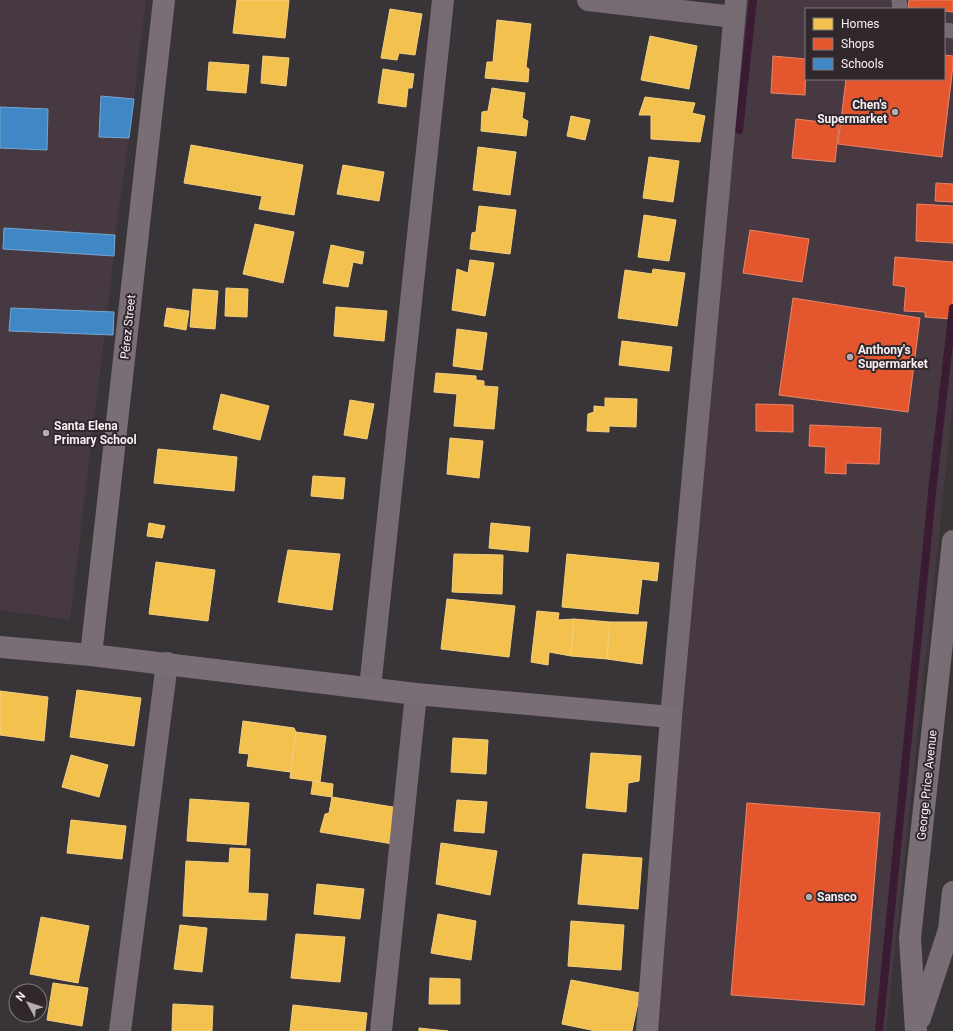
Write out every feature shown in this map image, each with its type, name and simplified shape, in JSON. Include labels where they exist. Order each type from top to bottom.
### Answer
[{"type":"street","name":"Pérez Street","points":[[91,655],[164,0]]},
{"type":"street","points":[[370,688],[443,0]]},
{"type":"street","points":[[588,0],[735,8],[670,717],[647,1031]]},
{"type":"street","name":"George Price Avenue","points":[[916,1030],[910,938],[953,542]]},
{"type":"street","points":[[0,647],[167,663],[416,694],[670,717]]},
{"type":"street","points":[[120,1031],[167,663]]},
{"type":"street","points":[[381,1031],[416,694]]},
{"type":"street","name":"George Price Avenue","points":[[916,1030],[949,930],[953,892]]},
{"type":"shaded area","name":"Santa Elena Primary School","points":[[0,0],[146,0],[115,235],[114,256],[70,620],[0,610]]},
{"type":"shaded area","points":[[734,0],[953,0],[953,403],[886,1031],[648,1031]]},
{"type":"building: Homes","points":[[237,0],[289,0],[285,38],[233,33]]},
{"type":"building: Homes","points":[[390,9],[422,14],[415,55],[399,53],[397,60],[381,58]]},
{"type":"building: Homes","points":[[497,20],[531,24],[526,67],[529,69],[528,82],[485,78],[487,62],[493,62]]},
{"type":"building: Homes","points":[[650,36],[697,46],[689,89],[641,80]]},
{"type":"building: Homes","points":[[263,56],[289,58],[286,86],[261,83]]},
{"type":"building: Homes","points":[[209,62],[249,65],[246,93],[207,90]]},
{"type":"building: Homes","points":[[383,69],[414,74],[412,88],[408,88],[406,107],[378,103]]},
{"type":"building: Homes","points":[[492,88],[525,93],[522,118],[528,121],[526,136],[481,131],[482,112],[488,111]]},
{"type":"building: Homes","points":[[645,97],[695,103],[692,113],[705,116],[700,142],[651,139],[651,115],[639,115]]},
{"type":"building: Homes","points":[[571,116],[590,120],[585,140],[567,136]]},
{"type":"building: Homes","points":[[191,145],[303,165],[294,215],[259,209],[262,196],[184,183]]},
{"type":"building: Homes","points":[[478,147],[516,152],[510,195],[473,190]]},
{"type":"building: Homes","points":[[649,157],[679,161],[673,202],[643,198]]},
{"type":"building: Homes","points":[[343,165],[384,172],[379,201],[337,194]]},
{"type":"building: Homes","points":[[479,206],[516,210],[510,254],[470,249],[472,233],[476,232]]},
{"type":"building: Homes","points":[[644,215],[676,220],[669,261],[638,257]]},
{"type":"building: Homes","points":[[255,224],[294,232],[283,283],[243,274]]},
{"type":"building: Homes","points":[[331,245],[364,252],[362,264],[353,262],[348,287],[323,283]]},
{"type":"building: Homes","points":[[470,260],[494,263],[485,316],[452,310],[457,269],[468,273]]},
{"type":"building: Homes","points":[[653,269],[685,273],[677,326],[618,318],[625,270],[652,274]]},
{"type":"building: Homes","points":[[226,288],[248,289],[247,317],[225,316]]},
{"type":"building: Homes","points":[[193,289],[218,291],[215,329],[190,327]]},
{"type":"building: Homes","points":[[336,307],[387,311],[384,341],[334,336]]},
{"type":"building: Homes","points":[[167,308],[189,311],[186,330],[164,326]]},
{"type":"building: Homes","points":[[457,329],[487,333],[482,370],[453,366]]},
{"type":"building: Homes","points":[[622,341],[672,347],[669,371],[619,365]]},
{"type":"building: Homes","points":[[436,373],[476,376],[476,380],[484,381],[484,386],[498,387],[494,429],[454,426],[457,394],[434,392]]},
{"type":"building: Homes","points":[[221,394],[269,406],[260,440],[213,429]]},
{"type":"building: Homes","points":[[605,398],[637,399],[636,427],[609,426],[609,432],[587,431],[588,414],[594,412],[594,406],[605,407]]},
{"type":"building: Homes","points":[[350,400],[374,404],[367,439],[344,435]]},
{"type":"building: Homes","points":[[450,438],[483,441],[479,478],[447,474]]},
{"type":"building: Homes","points":[[158,449],[237,457],[234,491],[154,483]]},
{"type":"building: Homes","points":[[313,476],[345,478],[343,499],[311,496]]},
{"type":"building: Homes","points":[[149,523],[165,526],[162,538],[147,536]]},
{"type":"building: Homes","points":[[491,523],[530,527],[528,552],[489,548]]},
{"type":"building: Homes","points":[[288,550],[340,554],[332,610],[278,602]]},
{"type":"building: Homes","points":[[454,554],[503,555],[502,594],[452,592]]},
{"type":"building: Homes","points":[[567,554],[659,563],[657,581],[642,579],[638,614],[562,607]]},
{"type":"building: Homes","points":[[156,562],[215,570],[208,621],[149,614]]},
{"type":"building: Homes","points":[[447,599],[515,606],[509,657],[441,649]]},
{"type":"building: Homes","points":[[537,611],[559,613],[558,620],[574,619],[571,656],[549,652],[548,665],[531,662]]},
{"type":"building: Homes","points":[[574,619],[610,622],[607,659],[571,656]]},
{"type":"building: Homes","points":[[610,622],[647,622],[642,664],[607,659]]},
{"type":"building: Homes","points":[[77,690],[141,698],[134,746],[70,737]]},
{"type":"building: Homes","points":[[0,691],[48,697],[44,741],[0,735]]},
{"type":"building: Homes","points":[[243,721],[294,728],[296,732],[290,772],[247,766],[249,754],[239,753]]},
{"type":"building: Homes","points":[[296,732],[326,736],[320,782],[290,778]]},
{"type":"building: Homes","points":[[453,738],[488,740],[486,774],[451,772]]},
{"type":"building: Homes","points":[[591,753],[641,756],[639,781],[628,783],[626,812],[586,808]]},
{"type":"building: Homes","points":[[71,755],[108,765],[99,797],[62,787]]},
{"type":"building: Homes","points":[[313,781],[333,784],[332,797],[311,794]]},
{"type":"building: Homes","points":[[332,797],[399,808],[393,844],[320,832],[325,814],[329,813]]},
{"type":"building: Homes","points":[[190,799],[249,803],[246,845],[187,841]]},
{"type":"building: Homes","points":[[457,800],[487,802],[484,833],[454,831]]},
{"type":"building: Homes","points":[[71,820],[126,826],[122,859],[67,853]]},
{"type":"building: Homes","points":[[441,843],[497,851],[490,895],[436,884]]},
{"type":"building: Homes","points":[[230,848],[250,849],[248,893],[268,894],[266,920],[183,916],[186,861],[229,863]]},
{"type":"building: Homes","points":[[583,854],[642,858],[638,909],[578,904]]},
{"type":"building: Homes","points":[[317,884],[364,889],[360,919],[314,914]]},
{"type":"building: Homes","points":[[438,914],[476,921],[471,960],[431,953]]},
{"type":"building: Homes","points":[[41,917],[89,926],[78,983],[30,974]]},
{"type":"building: Homes","points":[[571,921],[624,925],[621,970],[568,966]]},
{"type":"building: Homes","points":[[180,925],[207,928],[202,972],[174,969]]},
{"type":"building: Homes","points":[[296,934],[345,937],[340,982],[291,978]]},
{"type":"building: Homes","points":[[430,978],[460,979],[460,1004],[429,1004]]},
{"type":"building: Homes","points":[[571,980],[640,993],[632,1031],[596,1031],[562,1024]]},
{"type":"building: Homes","points":[[53,983],[88,988],[82,1026],[48,1020]]},
{"type":"building: Homes","points":[[173,1004],[213,1006],[212,1031],[172,1031]]},
{"type":"building: Homes","points":[[293,1005],[367,1013],[365,1031],[290,1031]]},
{"type":"building: Homes","points":[[419,1028],[448,1031],[419,1031]]},
{"type":"building: Shops","points":[[909,0],[953,0],[953,12],[945,11],[945,8],[908,7]]},
{"type":"building: Shops","name":"Chen's Supermarket","points":[[945,55],[953,56],[942,157],[838,144],[846,80],[945,80]]},
{"type":"building: Shops","points":[[773,56],[805,59],[805,95],[771,93]]},
{"type":"building: Shops","points":[[796,119],[839,124],[835,162],[792,158]]},
{"type":"building: Shops","points":[[936,183],[953,184],[953,202],[935,201]]},
{"type":"building: Shops","points":[[917,204],[953,206],[953,243],[916,241]]},
{"type":"building: Shops","points":[[750,230],[809,239],[802,282],[743,273]]},
{"type":"building: Shops","points":[[895,257],[953,262],[953,298],[951,319],[925,317],[925,312],[904,311],[906,287],[893,285]]},
{"type":"building: Shops","name":"Anthony's Supermarket","points":[[793,298],[920,318],[908,412],[779,395]]},
{"type":"building: Shops","points":[[756,404],[793,405],[793,432],[756,431]]},
{"type":"building: Shops","points":[[810,425],[881,428],[879,464],[846,463],[846,474],[825,473],[826,447],[809,446]]},
{"type":"building: Shops","points":[[747,803],[880,813],[864,1005],[731,995]]},
{"type":"building: Schools","points":[[101,96],[134,99],[129,138],[99,137]]},
{"type":"building: Schools","points":[[0,107],[48,109],[47,150],[0,148]]},
{"type":"building: Schools","points":[[4,228],[115,235],[114,256],[3,249]]},
{"type":"building: Schools","points":[[11,308],[114,312],[113,335],[9,331]]},
{"type":"waterway","points":[[739,130],[753,0]]},
{"type":"waterway","points":[[879,1031],[933,483],[953,308]]},
{"type":"place","name":"Chen's Supermarket","points":[[895,112]]},
{"type":"place","name":"Anthony's Supermarket","points":[[850,357]]},
{"type":"place","name":"Santa Elena Primary School","points":[[46,433]]},
{"type":"place","name":"Sansco","points":[[809,897]]}]
